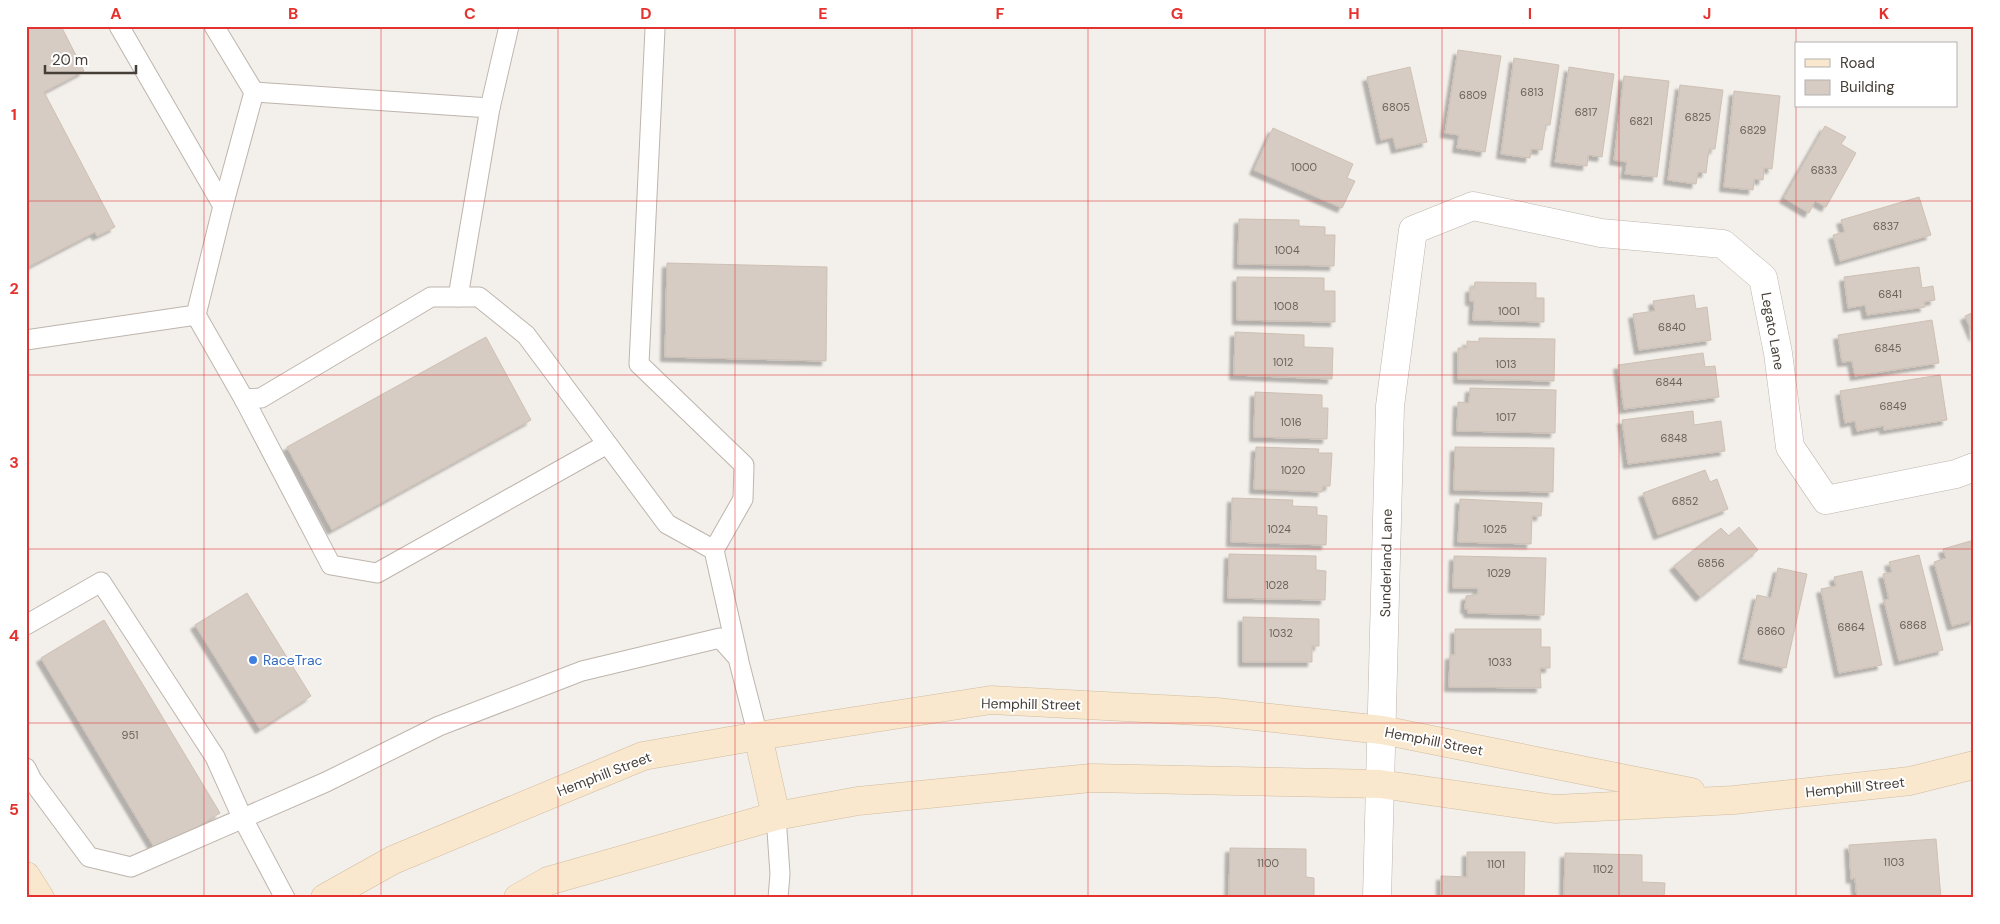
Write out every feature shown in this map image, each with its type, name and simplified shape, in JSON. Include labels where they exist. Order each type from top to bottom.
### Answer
[{"type":"street","name":"Legato Lane","points":[[1413,230],[1473,206],[1602,232],[1723,244],[1764,278],[1778,353],[1790,447],[1826,500],[1956,474],[1974,467]]},
{"type":"street","name":"Sunderland Lane","points":[[1376,898],[1390,406],[1413,230]]},
{"type":"street","name":"Hemphill Street","points":[[325,898],[392,860],[643,756],[991,700],[1217,712],[1382,730],[1734,800]]},
{"type":"street","points":[[758,736],[776,816]]},
{"type":"street","name":"Hemphill Street","points":[[518,898],[548,881],[776,816],[858,801],[1091,778],[1380,784],[1555,809],[1734,800],[1910,781],[1974,766]]},
{"type":"lane","points":[[119,26],[222,206]]},
{"type":"lane","points":[[214,26],[254,92],[222,206],[196,315],[244,399],[331,566],[377,573],[607,444]]},
{"type":"lane","points":[[458,297],[490,108],[509,26]]},
{"type":"lane","points":[[655,29],[639,364],[744,465],[743,499],[714,550],[738,658],[758,736]]},
{"type":"lane","points":[[254,92],[490,108]]},
{"type":"lane","points":[[244,399],[261,398],[431,297],[479,297],[526,335],[667,524],[714,550]]},
{"type":"lane","points":[[26,340],[196,315]]},
{"type":"lane","points":[[26,625],[101,582],[215,757],[242,817],[285,898]]},
{"type":"lane","points":[[26,768],[32,780],[89,857],[131,867],[326,782],[439,726],[582,671],[720,638],[738,658]]},
{"type":"lane","points":[[776,816],[780,874],[778,898]]},
{"type":"building","points":[[26,26],[61,26],[84,71],[44,92],[115,227],[97,236],[95,232],[26,268]]},
{"type":"building","points":[[1458,50],[1501,56],[1485,152],[1457,148],[1459,135],[1445,133]]},
{"type":"building","points":[[1514,58],[1559,65],[1550,125],[1546,125],[1542,150],[1531,149],[1530,158],[1501,154]]},
{"type":"building","points":[[1410,67],[1427,142],[1396,149],[1393,137],[1381,140],[1367,77]]},
{"type":"building","points":[[1569,67],[1614,74],[1602,157],[1588,155],[1587,166],[1555,162]]},
{"type":"building","points":[[1624,76],[1669,81],[1657,177],[1625,174],[1627,162],[1614,160]]},
{"type":"building","points":[[1680,85],[1723,90],[1715,149],[1709,149],[1706,173],[1698,172],[1696,184],[1668,180]]},
{"type":"building","points":[[1734,91],[1780,96],[1772,169],[1764,168],[1763,180],[1754,179],[1753,190],[1724,187]]},
{"type":"building","points":[[1825,126],[1846,137],[1841,144],[1856,153],[1826,207],[1815,201],[1809,213],[1784,198]]},
{"type":"building","points":[[1273,128],[1353,164],[1347,178],[1355,181],[1342,208],[1254,170]]},
{"type":"building","points":[[1919,197],[1931,235],[1840,261],[1833,235],[1845,232],[1841,220]]},
{"type":"building","points":[[1239,219],[1299,220],[1299,226],[1325,227],[1325,235],[1335,235],[1334,266],[1238,264]]},
{"type":"building","points":[[667,263],[827,267],[826,361],[665,357]]},
{"type":"building","points":[[1919,267],[1922,288],[1933,286],[1935,300],[1924,302],[1925,307],[1867,315],[1865,305],[1848,308],[1844,277]]},
{"type":"building","points":[[1237,277],[1324,278],[1324,291],[1335,291],[1335,322],[1237,320]]},
{"type":"building","points":[[1475,282],[1536,283],[1536,298],[1544,298],[1544,322],[1473,320],[1474,301],[1470,301],[1470,288],[1474,288]]},
{"type":"building","points":[[1694,295],[1696,309],[1707,307],[1711,340],[1639,350],[1633,314],[1655,311],[1653,301]]},
{"type":"building","points":[[1974,312],[1974,337],[1965,316]]},
{"type":"building","points":[[1932,320],[1939,363],[1855,376],[1852,361],[1842,362],[1838,335]]},
{"type":"building","points":[[1235,332],[1304,335],[1304,347],[1333,348],[1332,379],[1234,375]]},
{"type":"building","points":[[486,337],[531,420],[332,530],[287,447]]},
{"type":"building","points":[[1479,338],[1555,339],[1554,381],[1458,379],[1458,348],[1467,348],[1467,341],[1479,342]]},
{"type":"building","points":[[1703,353],[1705,367],[1715,366],[1719,397],[1624,409],[1618,365]]},
{"type":"building","points":[[1940,375],[1947,420],[1884,430],[1884,426],[1857,431],[1855,421],[1845,423],[1840,391]]},
{"type":"building","points":[[1470,388],[1556,390],[1555,433],[1457,431],[1458,402],[1469,403]]},
{"type":"building","points":[[1255,392],[1322,395],[1322,408],[1328,408],[1327,439],[1254,437]]},
{"type":"building","points":[[1693,411],[1694,425],[1721,421],[1725,451],[1628,464],[1622,420]]},
{"type":"building","points":[[1256,447],[1319,449],[1318,453],[1332,453],[1330,486],[1323,486],[1322,492],[1254,489]]},
{"type":"building","points":[[1455,447],[1554,448],[1553,492],[1454,490]]},
{"type":"building","points":[[1705,470],[1710,482],[1717,479],[1728,509],[1658,535],[1643,493]]},
{"type":"building","points":[[1232,498],[1293,500],[1292,506],[1317,507],[1317,515],[1327,516],[1326,545],[1231,542]]},
{"type":"building","points":[[1460,499],[1542,503],[1541,516],[1532,516],[1531,544],[1458,542]]},
{"type":"building","points":[[1739,527],[1758,550],[1700,597],[1674,566],[1721,528],[1729,536]]},
{"type":"building","points":[[1974,540],[1974,620],[1952,626],[1934,562],[1946,558],[1943,549]]},
{"type":"building","points":[[1229,554],[1316,556],[1316,570],[1326,571],[1325,600],[1228,598]]},
{"type":"building","points":[[1919,555],[1943,650],[1899,661],[1884,600],[1889,599],[1883,574],[1892,572],[1889,562]]},
{"type":"building","points":[[1454,556],[1546,558],[1544,615],[1468,613],[1468,609],[1465,609],[1466,596],[1478,594],[1478,588],[1453,588]]},
{"type":"building","points":[[1778,568],[1807,574],[1786,668],[1743,659],[1757,595],[1771,598]]},
{"type":"building","points":[[1862,571],[1882,665],[1839,673],[1821,589],[1836,586],[1834,577]]},
{"type":"building","name":"RaceTrac","points":[[247,593],[311,696],[260,729],[195,625]]},
{"type":"building","points":[[1243,617],[1319,619],[1319,646],[1312,646],[1312,662],[1243,662]]},
{"type":"building","points":[[104,620],[220,813],[157,852],[41,658]]},
{"type":"building","points":[[1455,629],[1541,629],[1541,647],[1550,647],[1550,668],[1540,668],[1541,688],[1449,687],[1450,655],[1455,655]]},
{"type":"building","points":[[1936,839],[1941,898],[1857,898],[1855,878],[1851,879],[1849,845]]},
{"type":"building","points":[[1230,848],[1306,849],[1306,877],[1314,878],[1314,898],[1229,898]]},
{"type":"building","points":[[1467,852],[1525,852],[1524,898],[1441,898],[1441,876],[1467,877]]},
{"type":"building","points":[[1565,853],[1642,855],[1642,882],[1665,883],[1664,898],[1564,898]]},
{"type":"place","name":"RaceTrac","points":[[253,660]]}]
